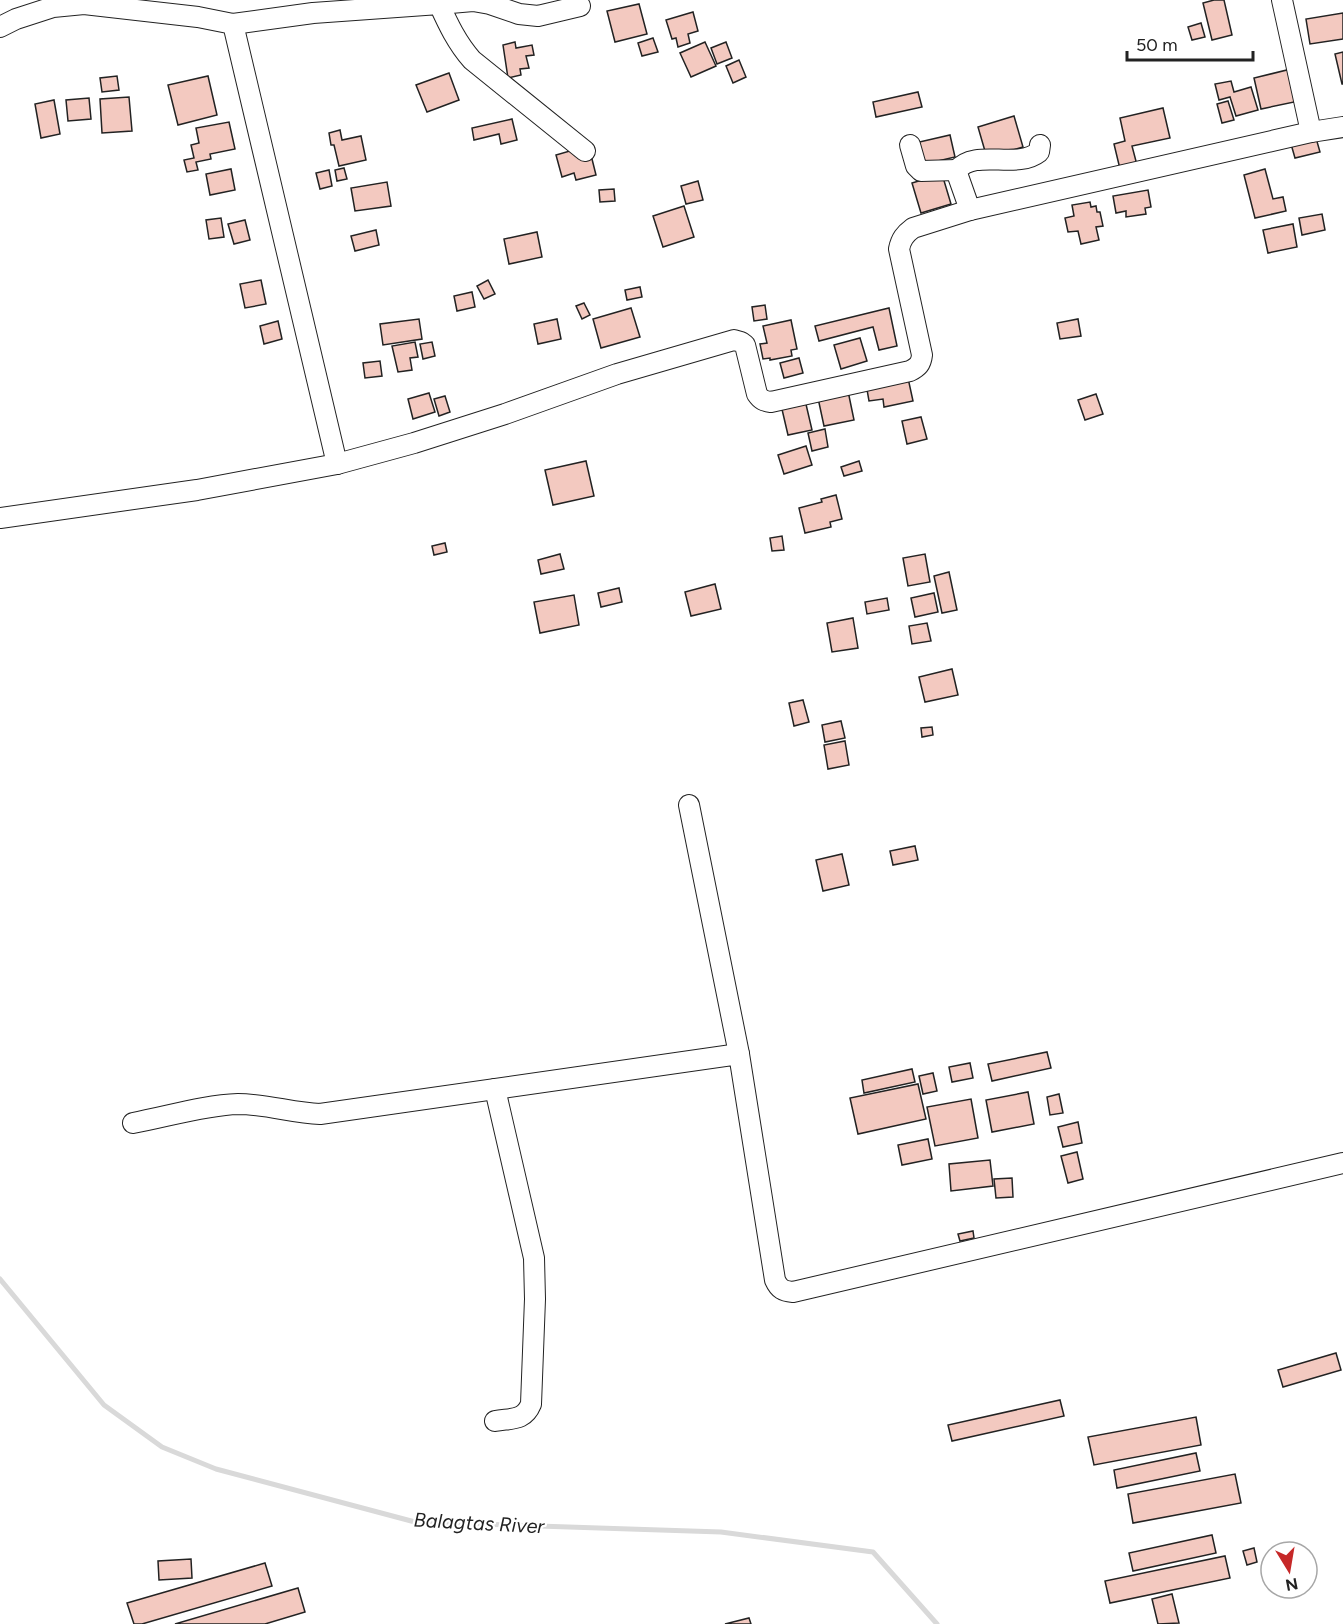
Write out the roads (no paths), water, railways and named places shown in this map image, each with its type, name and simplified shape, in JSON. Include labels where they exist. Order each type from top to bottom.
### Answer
[{"type":"street","points":[[1282,0],[1311,132]]},
{"type":"street","points":[[0,27],[16,19],[53,7],[84,4],[198,17],[232,24],[313,13],[473,1],[519,14],[537,16],[580,6]]},
{"type":"street","points":[[439,4],[458,41],[472,60],[585,151]]},
{"type":"street","points":[[232,24],[337,464]]},
{"type":"street","points":[[0,518],[197,490],[337,464],[414,443],[505,414],[617,374],[734,340],[745,345],[757,393],[765,402],[910,371],[918,367],[922,355],[899,249],[906,233],[914,228],[970,210],[1311,132],[1343,127]]},
{"type":"street","points":[[910,145],[916,166],[921,171],[957,170],[963,164],[975,160],[1032,157],[1039,152],[1040,145]]},
{"type":"street","points":[[957,170],[970,210]]},
{"type":"street","points":[[689,805],[739,1054],[775,1280],[778,1287],[784,1291],[793,1292],[1343,1163]]},
{"type":"street","points":[[133,1123],[237,1104],[321,1114],[739,1054]]},
{"type":"street","points":[[495,1089],[534,1258],[536,1280],[531,1404],[526,1414],[521,1417],[495,1421]]},
{"type":"waterway","name":"Balagtas River","points":[[0,1279],[104,1405],[162,1447],[216,1469],[415,1522],[721,1532],[873,1552],[937,1624]]}]
